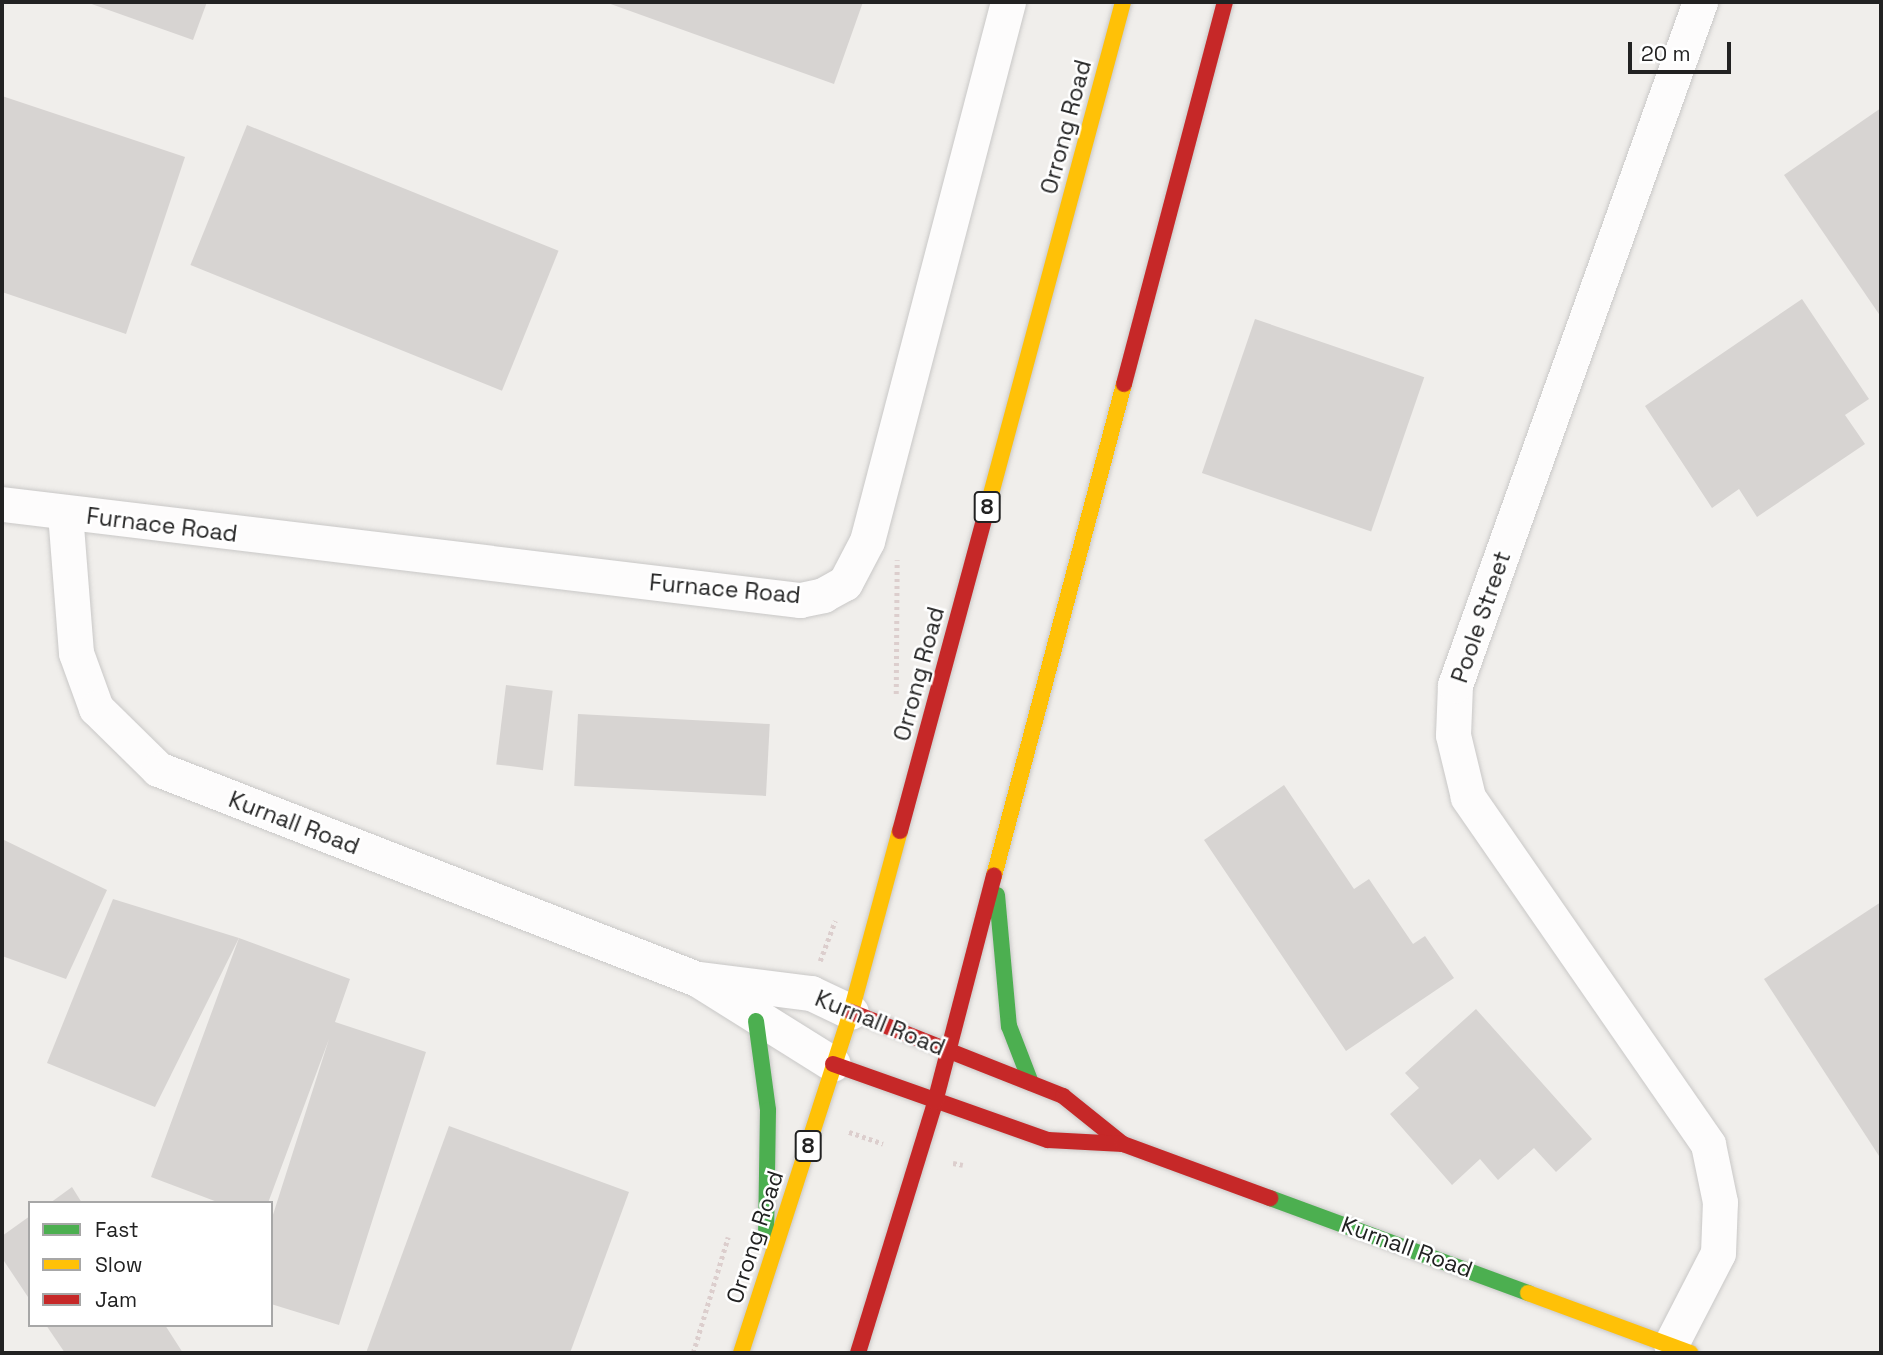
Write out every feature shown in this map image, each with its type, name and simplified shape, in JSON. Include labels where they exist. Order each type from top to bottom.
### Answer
[{"type":"main road","name":"Orrong Road","points":[[741,1353],[851,1012],[1124,2]]},
{"type":"main road","points":[[858,1353],[949,1051],[1224,2]]},
{"type":"main road","points":[[994,879],[1009,1026],[1031,1083]]},
{"type":"main road","name":"Kurnall Road","points":[[851,1012],[1063,1096],[1123,1144]]},
{"type":"main road","points":[[756,1021],[768,1110],[766,1280]]},
{"type":"main road","name":"Kurnall Road","points":[[833,1064],[1048,1140],[1123,1144],[1681,1348]]},
{"type":"street","name":"Furnace Road","points":[[2,504],[800,600],[823,595],[845,583],[867,541],[1008,2]]},
{"type":"street","name":"Poole Street","points":[[1681,1348],[1718,1253],[1720,1202],[1708,1144],[1468,796],[1453,735],[1455,685],[1700,2]]},
{"type":"street","name":"Kurnall Road","points":[[65,513],[76,653],[92,697],[158,769],[697,979],[756,1021],[833,1064]]},
{"type":"street","name":"Kurnall Road","points":[[697,979],[811,993],[851,1012]]},
{"type":"path","points":[[895,707],[902,610],[896,548]]},
{"type":"path","points":[[811,993],[838,915]]},
{"type":"path","points":[[816,1120],[919,1154],[963,1165]]},
{"type":"building","points":[[86,2],[207,2],[193,40]]},
{"type":"building","points":[[605,2],[863,2],[834,84]]},
{"type":"building","points":[[2,96],[185,157],[126,334],[2,292]]},
{"type":"building","points":[[1881,108],[1881,317],[1784,175]]},
{"type":"building","points":[[247,125],[559,251],[502,391],[190,265]]},
{"type":"building","points":[[1802,299],[1869,399],[1845,415],[1865,444],[1757,517],[1739,489],[1712,508],[1645,406]]},
{"type":"building","points":[[1255,319],[1424,377],[1371,531],[1202,473]]},
{"type":"building","points":[[506,685],[553,691],[543,770],[496,764]]},
{"type":"building","points":[[578,714],[770,724],[766,796],[574,786]]},
{"type":"building","points":[[1284,785],[1354,889],[1369,879],[1413,944],[1425,936],[1454,978],[1346,1051],[1204,840]]},
{"type":"building","points":[[2,839],[107,890],[66,979],[2,956]]},
{"type":"building","points":[[113,899],[239,938],[155,1107],[47,1063]]},
{"type":"building","points":[[1881,902],[1881,1159],[1764,979]]},
{"type":"building","points":[[239,938],[350,979],[335,1022],[426,1052],[339,1325],[273,1305],[273,1215],[329,1039],[269,1201],[215,1201],[151,1177]]},
{"type":"building","points":[[1476,1009],[1592,1139],[1556,1172],[1534,1148],[1498,1180],[1480,1159],[1452,1185],[1390,1114],[1419,1088],[1405,1073]]},
{"type":"building","points":[[449,1126],[629,1192],[570,1353],[366,1353]]},
{"type":"building","points":[[72,1187],[81,1201],[53,1201]]},
{"type":"building","points":[[28,1217],[28,1297],[2,1258],[2,1236]]},
{"type":"building","points":[[47,1327],[166,1327],[183,1353],[65,1353]]},
{"type":"traffic: fast","points":[[997,895],[1009,1026],[1031,1083]]},
{"type":"traffic: fast","points":[[756,1021],[768,1110],[766,1239]]},
{"type":"traffic: fast","points":[[1270,1198],[1528,1293]]},
{"type":"traffic: slow","points":[[987,509],[1123,2]]},
{"type":"traffic: slow","points":[[994,876],[1124,384]]},
{"type":"traffic: slow","points":[[741,1353],[851,1012],[900,831]]},
{"type":"traffic: slow","points":[[1528,1293],[1690,1353]]},
{"type":"traffic: jam","points":[[1124,384],[1225,2]]},
{"type":"traffic: jam","points":[[900,831],[987,509]]},
{"type":"traffic: jam","points":[[858,1353],[935,1102],[994,876]]},
{"type":"traffic: jam","points":[[851,1012],[1063,1096],[1123,1144]]},
{"type":"traffic: jam","points":[[833,1064],[1048,1140],[1123,1144],[1270,1198]]}]
